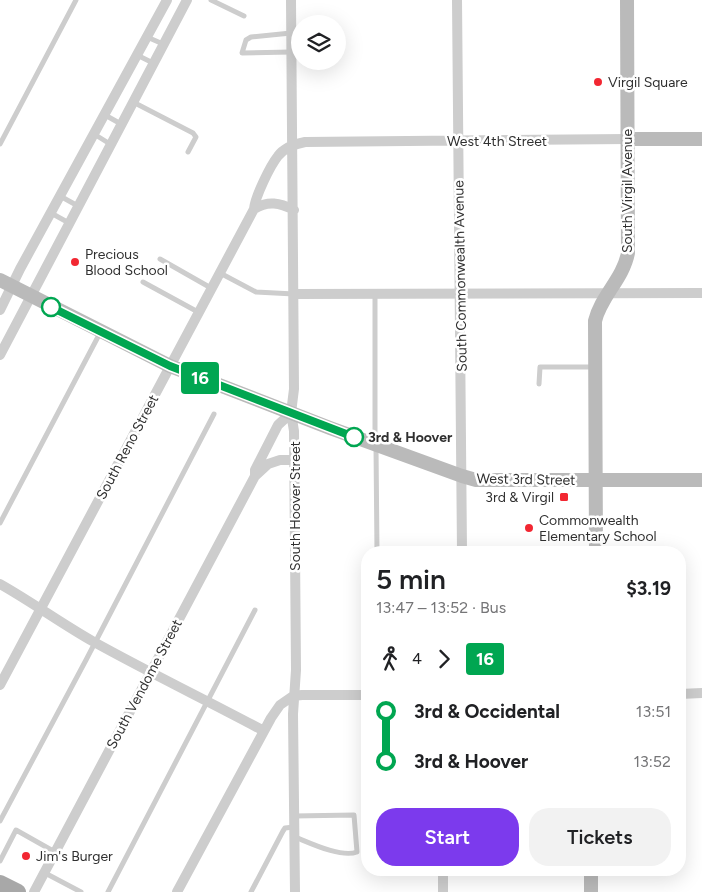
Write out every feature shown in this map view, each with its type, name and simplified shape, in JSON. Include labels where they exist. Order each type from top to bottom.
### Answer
[{"type":"main road","name":"South Virgil Avenue","points":[[596,546],[595,321],[598,310],[622,271],[628,253],[627,0]]},
{"type":"main road","name":"West 4th Street","points":[[628,140],[702,139]]},
{"type":"main road","name":"West 3rd Street","points":[[6,283],[170,366],[376,445],[476,480],[702,480]]},
{"type":"main road","points":[[591,876],[591,892]]},
{"type":"main road","points":[[0,883],[18,892]]},
{"type":"street","points":[[0,310],[6,283],[51,213],[167,0]]},
{"type":"street","points":[[0,355],[187,0]]},
{"type":"street","name":"South Hoover Street","points":[[291,0],[291,15]]},
{"type":"street","name":"South Commonwealth Avenue","points":[[457,0],[462,546]]},
{"type":"street","name":"South Hoover Street","points":[[292,70],[294,395],[291,413],[294,431],[296,670],[293,696],[295,892]]},
{"type":"street","name":"West 4th Street","points":[[292,145],[305,142],[628,140]]},
{"type":"street","name":"South Reno Street","points":[[0,685],[254,209],[255,200],[278,155],[292,145]]},
{"type":"street","points":[[254,209],[261,204],[280,203],[294,210]]},
{"type":"street","points":[[294,294],[702,293]]},
{"type":"street","name":"South Vendome Street","points":[[34,892],[255,476],[255,470],[278,425],[291,413]]},
{"type":"street","points":[[255,476],[268,464],[280,460],[294,460]]},
{"type":"street","points":[[0,584],[31,601],[41,610],[95,642],[264,732]]},
{"type":"street","points":[[686,694],[702,694]]},
{"type":"street","points":[[177,892],[280,705],[293,696],[361,696]]},
{"type":"street","points":[[443,876],[443,892]]},
{"type":"lane","points":[[0,144],[76,0]]},
{"type":"lane","points":[[211,0],[244,16]]},
{"type":"lane","points":[[291,33],[251,37],[246,40],[242,53],[291,52]]},
{"type":"lane","points":[[147,37],[163,44]]},
{"type":"lane","points":[[137,55],[153,63]]},
{"type":"lane","points":[[133,102],[193,133],[196,136],[188,152]]},
{"type":"lane","points":[[104,115],[121,124]]},
{"type":"lane","points":[[94,134],[110,144]]},
{"type":"lane","points":[[60,196],[78,206]]},
{"type":"lane","points":[[51,213],[69,223]]},
{"type":"lane","points":[[160,259],[211,288]]},
{"type":"lane","points":[[220,272],[256,292],[294,294]]},
{"type":"lane","points":[[143,282],[198,312]]},
{"type":"lane","points":[[375,294],[377,546]]},
{"type":"lane","points":[[0,523],[100,332]]},
{"type":"lane","points":[[539,384],[540,367],[595,367]]},
{"type":"lane","points":[[0,821],[214,414]]},
{"type":"lane","points":[[108,892],[255,610]]},
{"type":"lane","points":[[250,892],[285,828],[327,849],[347,854],[357,852],[354,815],[294,816]]},
{"type":"lane","points":[[0,861],[16,830],[55,852]]},
{"type":"lane","points":[[44,873],[80,892]]},
{"type":"bus line","name":"16","points":[[51,307],[170,366],[354,437]]},
{"type":"place","name":"Virgil Square","points":[[598,82]]},
{"type":"place","name":"Precious Blood School","points":[[75,262]]},
{"type":"place","name":"3rd & Hoover","points":[[354,437]]},
{"type":"place","name":"3rd & Virgil","points":[[564,497]]},
{"type":"place","name":"Commonwealth Elementary School","points":[[529,528]]},
{"type":"place","name":"Jim's Burger","points":[[26,856]]}]
